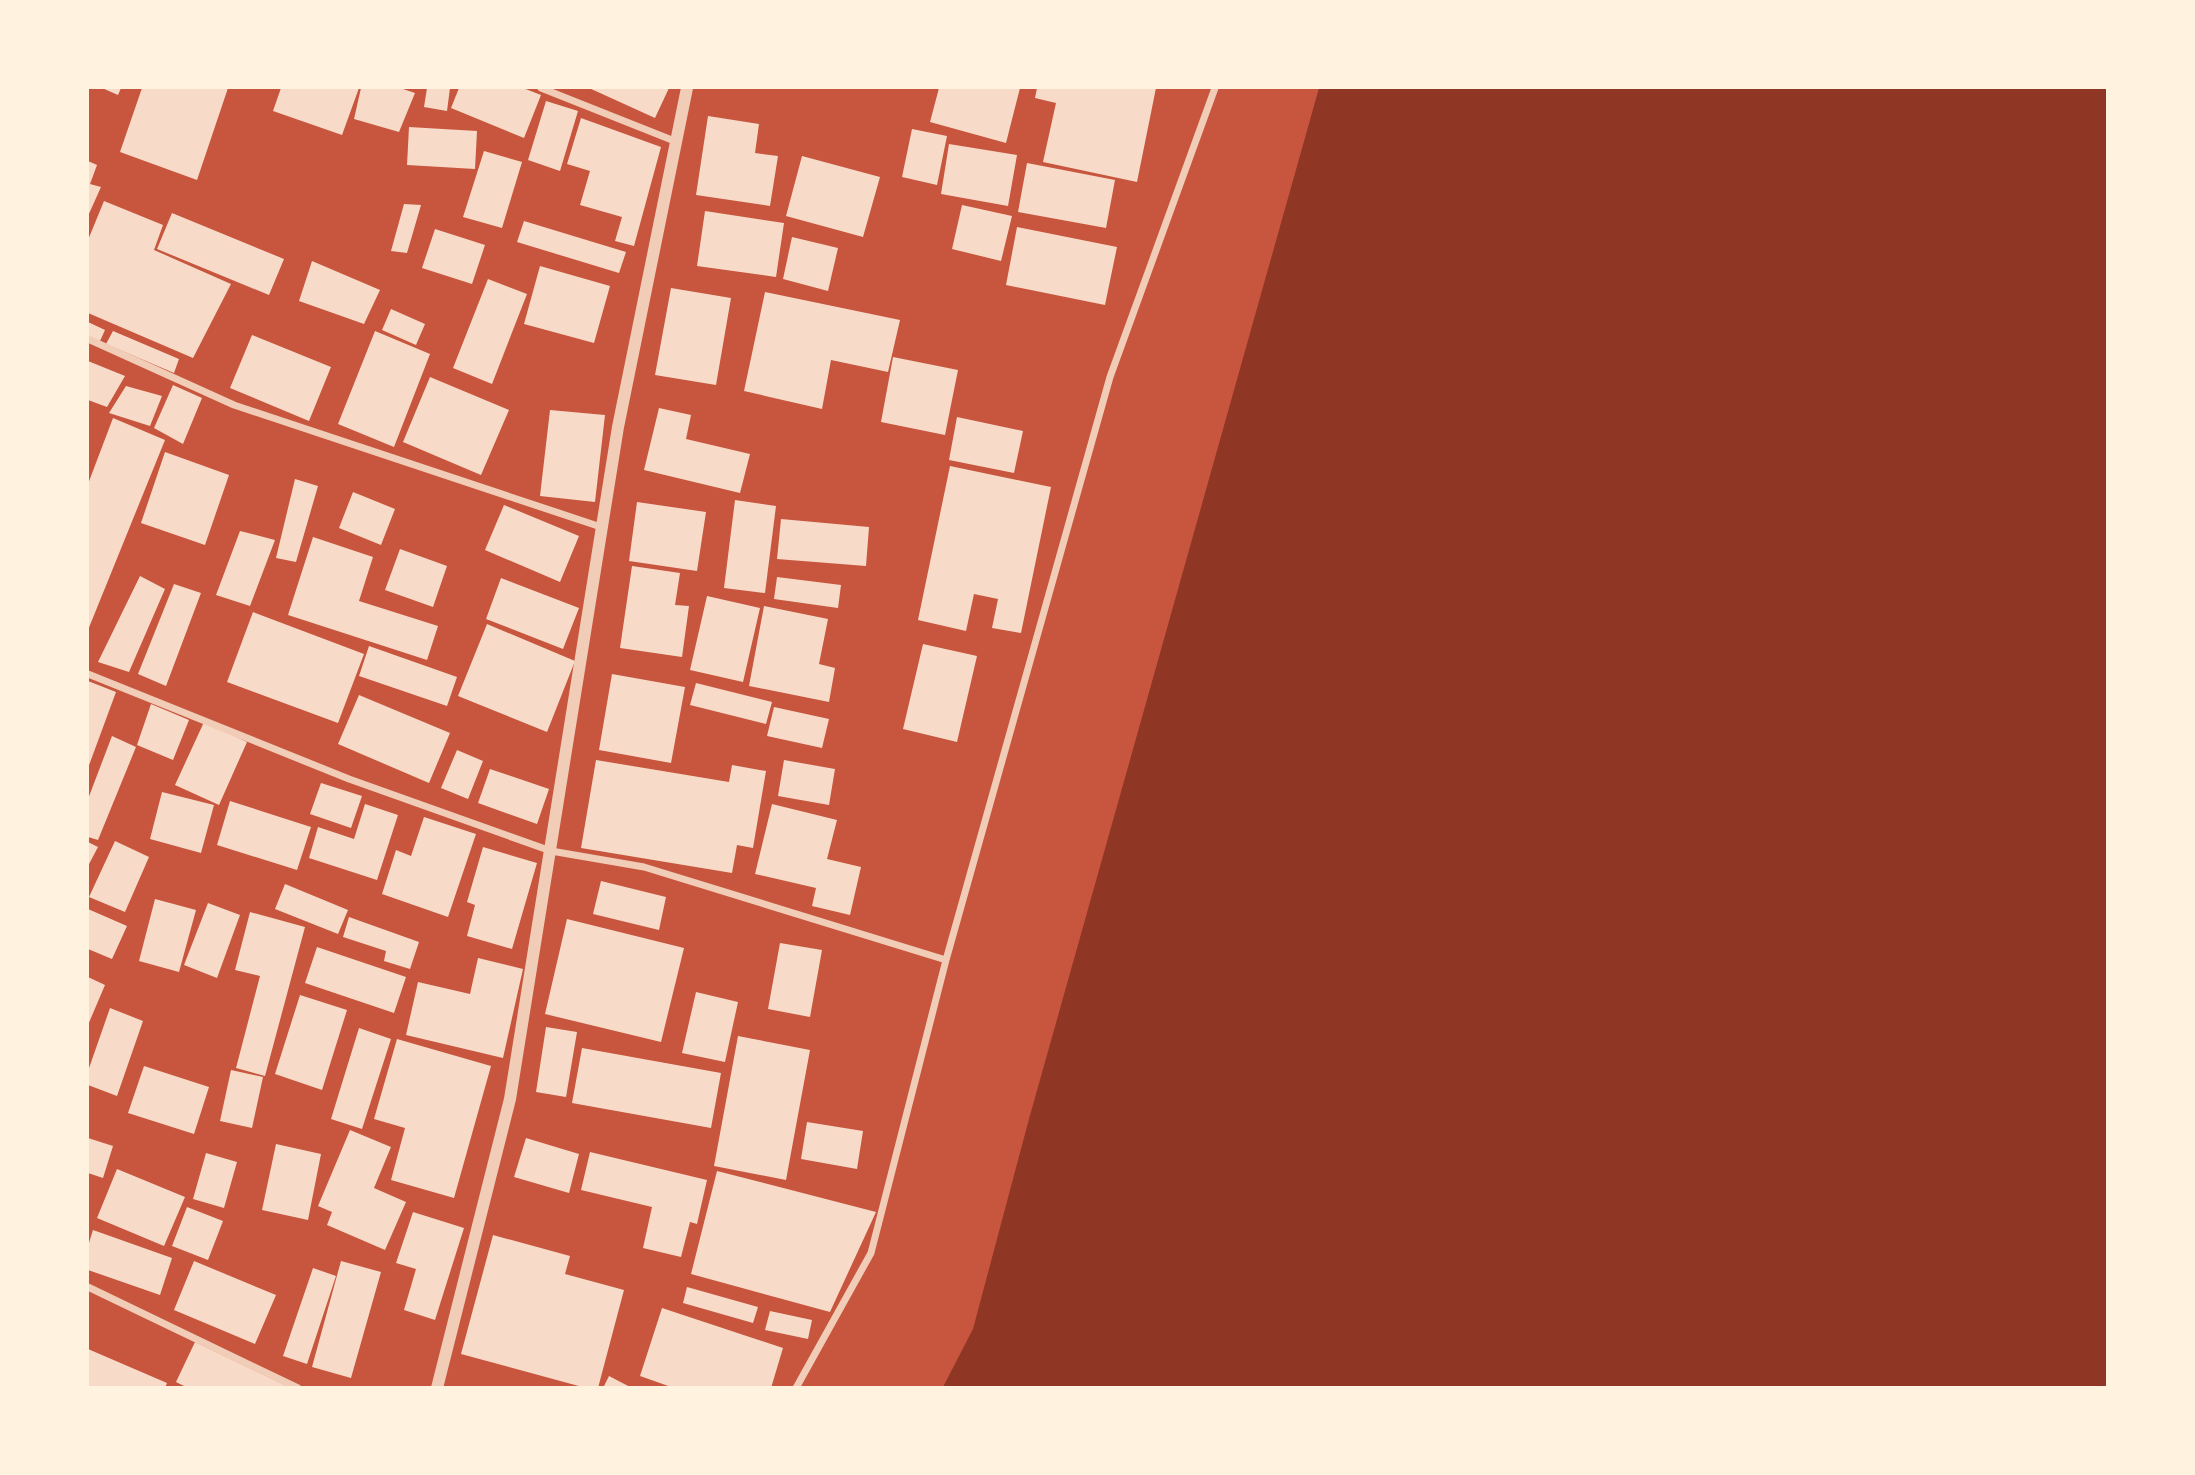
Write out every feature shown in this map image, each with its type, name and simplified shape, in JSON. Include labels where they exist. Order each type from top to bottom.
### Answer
[{"type":"street","points":[[541,88],[677,142]]},
{"type":"street","points":[[437,1388],[510,1099],[618,427],[687,88]]},
{"type":"street","points":[[796,1388],[871,1254],[946,960],[1110,377],[1215,88]]},
{"type":"street","points":[[88,340],[234,405],[601,527]]},
{"type":"street","points":[[88,674],[349,779],[551,851],[645,867],[946,960]]},
{"type":"street","points":[[88,1287],[298,1388]]},
{"type":"shaded area","points":[[1319,88],[2107,88],[2107,1387],[943,1387],[973,1329],[1029,1119]]},
{"type":"building","points":[[102,88],[121,88],[118,95]]},
{"type":"building","points":[[142,88],[228,88],[197,180],[120,152]]},
{"type":"building","points":[[281,88],[359,88],[342,135],[273,111]]},
{"type":"building","points":[[361,88],[400,88],[415,93],[399,132],[354,119]]},
{"type":"building","points":[[427,88],[450,88],[447,111],[424,107]]},
{"type":"building","points":[[459,88],[523,88],[541,95],[524,138],[451,108]]},
{"type":"building","points":[[589,88],[669,88],[655,118]]},
{"type":"building","points":[[939,88],[1020,88],[1006,143],[930,122]]},
{"type":"building","points":[[1037,88],[1156,88],[1137,182],[1043,162],[1056,103],[1035,98]]},
{"type":"building","points":[[546,101],[578,111],[560,171],[528,160]]},
{"type":"building","points":[[708,116],[759,124],[755,153],[778,156],[770,206],[696,195]]},
{"type":"building","points":[[581,118],[661,147],[634,246],[615,241],[622,217],[580,205],[590,171],[567,164]]},
{"type":"building","points":[[409,127],[477,131],[475,169],[407,165]]},
{"type":"building","points":[[912,129],[947,136],[937,185],[902,177]]},
{"type":"building","points":[[949,144],[1017,155],[1008,206],[941,194]]},
{"type":"building","points":[[484,151],[522,162],[502,228],[463,217]]},
{"type":"building","points":[[802,156],[880,177],[863,237],[786,216]]},
{"type":"building","points":[[88,161],[97,165],[90,184],[101,187],[88,216]]},
{"type":"building","points":[[1027,163],[1115,180],[1106,228],[1018,212]]},
{"type":"building","points":[[104,201],[163,225],[154,250],[231,284],[193,358],[88,313],[88,240]]},
{"type":"building","points":[[404,204],[421,205],[407,253],[391,251]]},
{"type":"building","points":[[962,205],[1012,216],[1001,261],[952,249]]},
{"type":"building","points":[[705,211],[784,223],[776,277],[697,266]]},
{"type":"building","points":[[172,213],[284,259],[269,295],[157,249]]},
{"type":"building","points":[[524,221],[626,252],[619,273],[517,242]]},
{"type":"building","points":[[1017,227],[1117,247],[1105,305],[1006,285]]},
{"type":"building","points":[[435,229],[485,245],[472,284],[422,268]]},
{"type":"building","points":[[792,237],[838,248],[828,291],[783,279]]},
{"type":"building","points":[[312,261],[380,290],[364,324],[299,301]]},
{"type":"building","points":[[540,266],[610,286],[594,343],[524,324]]},
{"type":"building","points":[[488,279],[527,294],[492,384],[453,368]]},
{"type":"building","points":[[671,288],[731,298],[716,385],[655,375]]},
{"type":"building","points":[[765,292],[900,320],[888,372],[831,360],[822,409],[744,391]]},
{"type":"building","points":[[391,309],[425,324],[416,345],[382,330]]},
{"type":"building","points":[[88,322],[105,330],[100,341],[88,336]]},
{"type":"building","points":[[113,331],[179,359],[174,373],[106,344]]},
{"type":"building","points":[[375,331],[430,354],[394,447],[338,424]]},
{"type":"building","points":[[252,335],[331,367],[309,421],[230,388]]},
{"type":"building","points":[[893,357],[958,370],[945,435],[881,422]]},
{"type":"building","points":[[88,361],[125,376],[107,407],[88,400]]},
{"type":"building","points":[[430,377],[509,410],[481,475],[403,442]]},
{"type":"building","points":[[173,385],[202,398],[183,444],[154,428]]},
{"type":"building","points":[[126,386],[162,396],[150,426],[109,413]]},
{"type":"building","points":[[659,408],[691,415],[686,439],[750,454],[740,493],[644,470]]},
{"type":"building","points":[[550,410],[605,415],[595,502],[540,496]]},
{"type":"building","points":[[957,417],[1023,431],[1014,473],[949,460]]},
{"type":"building","points":[[113,418],[165,440],[88,630],[88,484]]},
{"type":"building","points":[[165,452],[229,475],[205,545],[141,523]]},
{"type":"building","points":[[950,466],[1051,487],[1021,633],[992,628],[998,599],[974,594],[966,631],[918,620]]},
{"type":"building","points":[[295,479],[318,486],[296,562],[276,558]]},
{"type":"building","points":[[353,492],[395,509],[381,545],[339,528]]},
{"type":"building","points":[[735,500],[776,506],[765,593],[724,588]]},
{"type":"building","points":[[637,502],[706,512],[697,571],[629,561]]},
{"type":"building","points":[[504,505],[579,536],[560,582],[485,550]]},
{"type":"building","points":[[781,519],[869,527],[866,566],[777,559]]},
{"type":"building","points":[[240,531],[275,540],[250,606],[216,595]]},
{"type":"building","points":[[313,537],[373,557],[359,601],[438,626],[427,660],[288,615]]},
{"type":"building","points":[[400,549],[447,566],[433,607],[385,590]]},
{"type":"building","points":[[632,566],[680,573],[675,605],[689,606],[682,657],[620,648]]},
{"type":"building","points":[[140,576],[165,589],[129,672],[98,662]]},
{"type":"building","points":[[777,577],[841,585],[838,608],[774,599]]},
{"type":"building","points":[[501,578],[579,608],[563,649],[486,619]]},
{"type":"building","points":[[174,584],[201,593],[166,686],[138,674]]},
{"type":"building","points":[[707,596],[760,608],[743,682],[690,670]]},
{"type":"building","points":[[764,606],[828,619],[819,664],[835,668],[829,702],[749,686]]},
{"type":"building","points":[[253,612],[364,654],[338,723],[227,682]]},
{"type":"building","points":[[487,624],[575,661],[547,732],[458,696]]},
{"type":"building","points":[[923,644],[977,656],[957,742],[903,729]]},
{"type":"building","points":[[369,646],[457,677],[447,706],[359,676]]},
{"type":"building","points":[[612,674],[685,687],[671,763],[599,750]]},
{"type":"building","points":[[88,681],[116,692],[88,768]]},
{"type":"building","points":[[696,683],[772,702],[766,724],[690,705]]},
{"type":"building","points":[[359,695],[450,733],[429,783],[338,744]]},
{"type":"building","points":[[151,704],[189,720],[173,760],[137,745]]},
{"type":"building","points":[[774,707],[829,719],[822,748],[767,736]]},
{"type":"building","points":[[204,722],[247,742],[219,805],[175,785]]},
{"type":"building","points":[[112,736],[136,747],[98,840],[88,837],[88,799]]},
{"type":"building","points":[[457,750],[483,761],[468,799],[441,788]]},
{"type":"building","points":[[596,760],[729,782],[732,765],[766,771],[753,848],[737,845],[732,873],[581,848]]},
{"type":"building","points":[[784,760],[835,769],[829,805],[778,796]]},
{"type":"building","points":[[490,769],[549,789],[537,824],[478,803]]},
{"type":"building","points":[[321,783],[362,796],[351,828],[310,814]]},
{"type":"building","points":[[162,792],[214,805],[201,853],[150,839]]},
{"type":"building","points":[[230,801],[311,827],[297,870],[217,845]]},
{"type":"building","points":[[365,804],[398,815],[377,880],[309,858],[318,827],[354,839]]},
{"type":"building","points":[[772,804],[837,820],[827,859],[861,867],[850,915],[812,906],[816,888],[755,874]]},
{"type":"building","points":[[424,817],[476,834],[448,917],[382,894],[396,850],[411,856]]},
{"type":"building","points":[[115,841],[149,857],[125,912],[89,897]]},
{"type":"building","points":[[88,842],[98,847],[88,866]]},
{"type":"building","points":[[483,847],[537,863],[512,949],[467,936],[475,905],[467,902]]},
{"type":"building","points":[[601,881],[666,897],[659,930],[593,914]]},
{"type":"building","points":[[285,884],[348,910],[338,934],[275,909]]},
{"type":"building","points":[[155,899],[196,910],[179,972],[139,961]]},
{"type":"building","points":[[208,903],[240,915],[217,978],[184,965]]},
{"type":"building","points":[[88,909],[127,926],[112,959],[88,949]]},
{"type":"building","points":[[250,912],[305,927],[265,1076],[236,1068],[260,976],[235,970]]},
{"type":"building","points":[[349,917],[419,942],[410,969],[384,961],[386,951],[343,937]]},
{"type":"building","points":[[567,919],[684,948],[661,1042],[545,1014]]},
{"type":"building","points":[[780,943],[822,950],[810,1017],[768,1009]]},
{"type":"building","points":[[317,947],[406,977],[394,1013],[305,983]]},
{"type":"building","points":[[478,958],[523,969],[503,1058],[406,1035],[418,982],[470,994]]},
{"type":"building","points":[[88,977],[105,985],[88,1025]]},
{"type":"building","points":[[696,992],[738,1002],[725,1062],[682,1053]]},
{"type":"building","points":[[300,995],[347,1010],[322,1090],[275,1074]]},
{"type":"building","points":[[110,1008],[143,1021],[117,1096],[88,1085],[88,1071]]},
{"type":"building","points":[[546,1027],[577,1032],[566,1097],[536,1092]]},
{"type":"building","points":[[359,1028],[391,1039],[362,1129],[331,1119]]},
{"type":"building","points":[[738,1036],[810,1050],[786,1180],[714,1166]]},
{"type":"building","points":[[397,1039],[491,1066],[454,1198],[391,1180],[405,1128],[374,1119]]},
{"type":"building","points":[[582,1048],[721,1073],[711,1128],[572,1103]]},
{"type":"building","points":[[144,1066],[209,1087],[194,1134],[128,1113]]},
{"type":"building","points":[[231,1070],[263,1077],[252,1128],[220,1121]]},
{"type":"building","points":[[807,1122],[863,1131],[857,1169],[801,1159]]},
{"type":"building","points":[[350,1130],[391,1147],[374,1188],[406,1202],[385,1250],[327,1225],[332,1212],[318,1206]]},
{"type":"building","points":[[88,1138],[113,1146],[103,1178],[88,1173]]},
{"type":"building","points":[[526,1138],[579,1154],[569,1193],[514,1177]]},
{"type":"building","points":[[276,1144],[321,1154],[308,1220],[262,1210]]},
{"type":"building","points":[[590,1152],[707,1180],[697,1224],[690,1222],[681,1257],[643,1248],[652,1207],[581,1190]]},
{"type":"building","points":[[206,1153],[237,1162],[224,1208],[193,1199]]},
{"type":"building","points":[[117,1169],[185,1197],[164,1246],[97,1218]]},
{"type":"building","points":[[717,1171],[876,1212],[830,1312],[691,1274]]},
{"type":"building","points":[[187,1207],[223,1221],[208,1260],[172,1246]]},
{"type":"building","points":[[413,1212],[464,1228],[435,1320],[404,1310],[416,1269],[396,1263]]},
{"type":"building","points":[[93,1230],[172,1258],[160,1295],[88,1270],[88,1246]]},
{"type":"building","points":[[493,1235],[570,1256],[565,1274],[624,1290],[598,1388],[586,1388],[461,1354]]},
{"type":"building","points":[[194,1261],[276,1295],[255,1344],[174,1310]]},
{"type":"building","points":[[341,1261],[381,1272],[351,1378],[312,1367]]},
{"type":"building","points":[[313,1268],[336,1276],[307,1364],[283,1356]]},
{"type":"building","points":[[687,1287],[758,1307],[753,1323],[683,1303]]},
{"type":"building","points":[[662,1308],[783,1348],[771,1388],[674,1388],[640,1376]]},
{"type":"building","points":[[770,1311],[812,1320],[808,1339],[765,1330]]},
{"type":"building","points":[[195,1342],[291,1388],[188,1388],[176,1382]]},
{"type":"building","points":[[88,1349],[167,1383],[165,1388],[88,1388]]},
{"type":"building","points":[[609,1376],[632,1388],[603,1388]]}]
